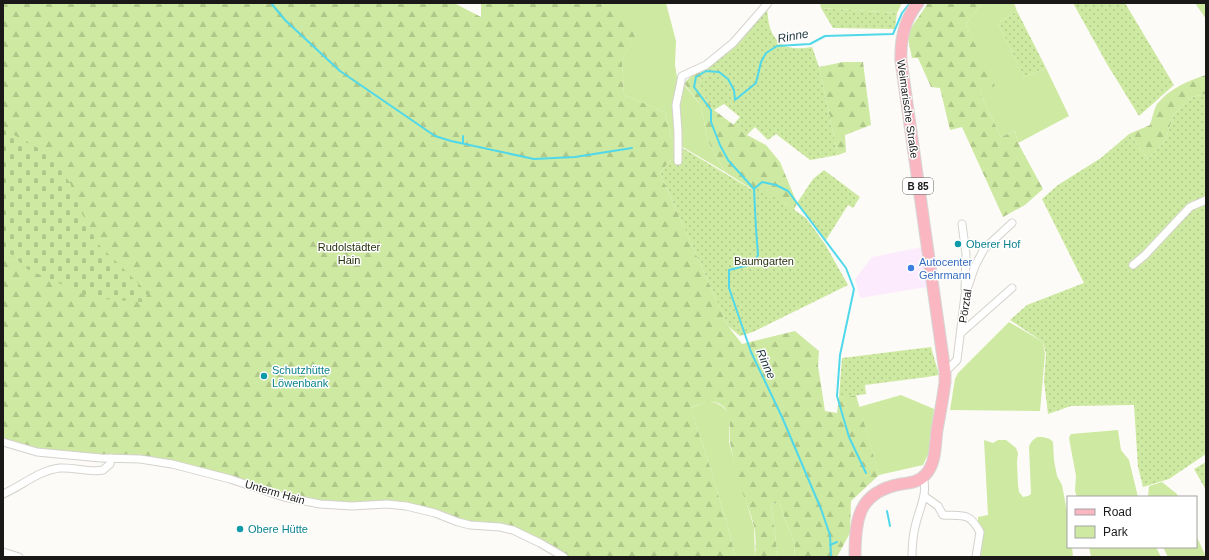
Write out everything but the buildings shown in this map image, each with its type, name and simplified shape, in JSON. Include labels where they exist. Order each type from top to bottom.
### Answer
[{"type":"main road","name":"Weimarische Straße","points":[[918,3],[909,15],[904,26],[901,39],[901,57],[945,372],[934,457],[929,471],[924,477]]},
{"type":"main road","points":[[855,557],[857,524],[862,507],[870,497],[884,488],[915,482],[924,477]]},
{"type":"street","points":[[678,161],[676,105],[682,76],[706,64],[733,43],[768,3]]},
{"type":"street","points":[[1133,265],[1145,255],[1190,207],[1206,200]]},
{"type":"street","name":"Pörztal","points":[[945,372],[957,360],[965,295],[975,266],[984,249],[1012,223]]},
{"type":"street","points":[[962,224],[966,254],[965,295]]},
{"type":"street","name":"Pörztal","points":[[961,332],[1012,288]]},
{"type":"street","name":"Unterm Hain","points":[[3,442],[37,452],[140,459],[172,464],[230,479],[284,498],[314,503],[352,506],[387,504],[406,506],[435,513],[464,524],[513,530],[564,557]]},
{"type":"street","points":[[3,494],[47,471],[58,468],[103,470],[110,464],[111,458]]},
{"type":"street","points":[[912,557],[912,542],[926,487],[924,477]]},
{"type":"street","points":[[924,496],[938,506],[943,515],[967,516],[972,519],[980,532],[976,557]]},
{"type":"street","points":[[3,552],[19,557]]},
{"type":"shaded area","points":[[922,247],[927,287],[860,298],[855,279],[872,257]]},
{"type":"green space","name":"Rudolstädter Hain","points":[[3,3],[454,3],[481,17],[481,3],[602,3],[603,8],[619,8],[635,36],[622,60],[624,95],[665,112],[671,136],[675,142],[674,156],[660,173],[728,326],[742,344],[795,331],[819,351],[818,366],[825,411],[837,413],[839,398],[856,395],[879,475],[851,501],[850,533],[837,557],[794,557],[795,545],[779,503],[771,504],[778,557],[755,557],[756,542],[754,526],[734,463],[730,442],[728,415],[723,406],[715,402],[703,403],[691,408],[691,410],[710,467],[731,538],[735,557],[567,557],[513,528],[480,525],[422,508],[324,502],[289,496],[154,457],[53,451],[30,448],[3,439]]},
{"type":"green space","points":[[602,3],[666,3],[676,41],[675,65],[677,77],[674,104],[675,142],[671,136],[665,112],[624,95],[622,60],[635,35],[603,8]]},
{"type":"green space","points":[[820,3],[902,3],[897,13],[821,8]]},
{"type":"green space","points":[[928,3],[982,3],[966,24],[995,86],[980,93],[1001,137],[1015,131],[1018,143],[1043,189],[1025,205],[1003,217],[962,127],[950,130],[940,88],[931,87],[918,58],[912,58],[907,34]]},
{"type":"green space","points":[[982,3],[1014,3],[1017,11],[998,23],[1024,77],[1046,68],[1069,116],[1018,143],[1015,131],[1001,137],[980,93],[994,86],[966,24]]},
{"type":"green space","points":[[1073,3],[1125,3],[1174,85],[1139,116],[1107,64]]},
{"type":"green space","points":[[1195,3],[1206,3],[1206,19]]},
{"type":"green space","points":[[821,8],[897,13],[895,29],[833,28]]},
{"type":"green space","points":[[767,9],[770,28],[777,40],[792,48],[812,47],[819,67],[838,155],[810,160],[776,134],[768,140],[755,127],[747,135],[733,125],[740,117],[724,104],[714,110],[697,86],[700,79],[708,74],[707,68]]},
{"type":"green space","points":[[1017,11],[1046,68],[1024,77],[998,23]]},
{"type":"green space","points":[[843,62],[863,62],[871,125],[845,135],[846,152],[838,155],[819,67]]},
{"type":"green space","points":[[707,68],[708,74],[700,79],[697,86],[714,110],[747,135],[766,145],[780,162],[797,203],[794,210],[786,204],[752,189],[725,172],[708,141],[701,106],[684,83],[695,73]]},
{"type":"green space","points":[[1206,75],[1206,94],[1192,97],[1174,114],[1165,141],[1148,159],[1129,134],[1150,125],[1157,104],[1173,89]]},
{"type":"green space","points":[[683,83],[701,106],[708,141],[725,172],[681,146],[679,105]]},
{"type":"green space","points":[[1206,94],[1206,454],[1169,479],[1143,487],[1138,467],[1134,405],[1071,406],[1048,414],[1044,381],[1046,354],[1043,342],[1010,320],[1027,305],[1084,283],[1042,199],[1058,185],[1101,158],[1129,134],[1148,159],[1165,141],[1174,114],[1192,97]]},
{"type":"green space","points":[[3,129],[49,154],[70,183],[81,211],[98,244],[144,289],[150,292],[142,302],[92,298],[27,269],[3,247]]},
{"type":"green space","name":"Baumgarten","points":[[681,147],[751,189],[757,187],[806,218],[825,244],[848,285],[753,332],[740,336],[728,326],[660,173],[674,156],[680,158]]},
{"type":"green space","points":[[824,170],[860,197],[853,208],[848,205],[826,240],[797,203],[813,179]]},
{"type":"green space","points":[[1009,322],[1043,342],[1045,354],[1040,411],[950,410],[955,379],[958,373]]},
{"type":"green space","points":[[931,347],[939,375],[865,385],[866,394],[839,398],[842,358]]},
{"type":"green space","points":[[901,395],[934,409],[930,450],[923,465],[879,475],[859,407]]},
{"type":"green space","points":[[707,401],[722,406],[728,412],[730,420],[729,442],[754,527],[755,557],[735,557],[731,538],[710,467],[691,410],[691,408]]},
{"type":"green space","points":[[1118,430],[1121,450],[1129,460],[1138,496],[1077,496],[1075,491],[1076,476],[1069,438],[1071,434]]},
{"type":"green space","points":[[1037,437],[1044,437],[1053,442],[1057,476],[1062,485],[1067,512],[1067,548],[1072,548],[1073,557],[977,557],[978,517],[988,515],[984,440],[993,443],[998,440],[1006,440],[1016,448],[1018,453],[1017,462],[1019,492],[1023,497],[1031,494],[1029,446]]},
{"type":"green space","points":[[1206,462],[1206,490],[1194,469]]},
{"type":"green space","points":[[1162,482],[1178,496],[1148,496],[1149,486]]},
{"type":"green space","points":[[779,503],[795,545],[794,557],[778,557],[771,504]]},
{"type":"green space","points":[[1197,537],[1206,557],[1168,557],[1164,548],[1197,548]]},
{"type":"green space","points":[[1089,548],[1156,548],[1161,557],[1091,557]]},
{"type":"waterway","points":[[271,3],[285,20],[340,71],[435,136],[451,141],[534,159],[575,157],[632,148]]},
{"type":"waterway","name":"Rinne","points":[[831,557],[830,535],[821,509],[782,417],[751,352],[729,288],[729,270],[753,264],[758,255],[754,189],[728,160],[711,122],[711,110],[694,87],[696,77],[706,71],[719,72],[728,79],[734,90],[735,100],[756,83],[761,62],[766,53],[777,46],[810,44],[825,36],[893,34],[902,13],[910,3]]},
{"type":"waterway","points":[[463,136],[463,143]]},
{"type":"waterway","name":"Rinne","points":[[754,189],[762,182],[776,185],[788,191],[846,268],[854,289],[840,355],[837,396],[849,437],[866,473]]},
{"type":"waterway","name":"Rinne","points":[[887,511],[890,526]]},
{"type":"waterway","name":"Rinne","points":[[830,545],[837,542]]},
{"type":"place","name":"Oberer Hof","points":[[958,244]]},
{"type":"place","name":"Autocenter Gehrmann","points":[[911,268]]},
{"type":"place","name":"Schutzhütte Löwenbank","points":[[264,376]]},
{"type":"place","name":"Obere Hütte","points":[[240,529]]}]
